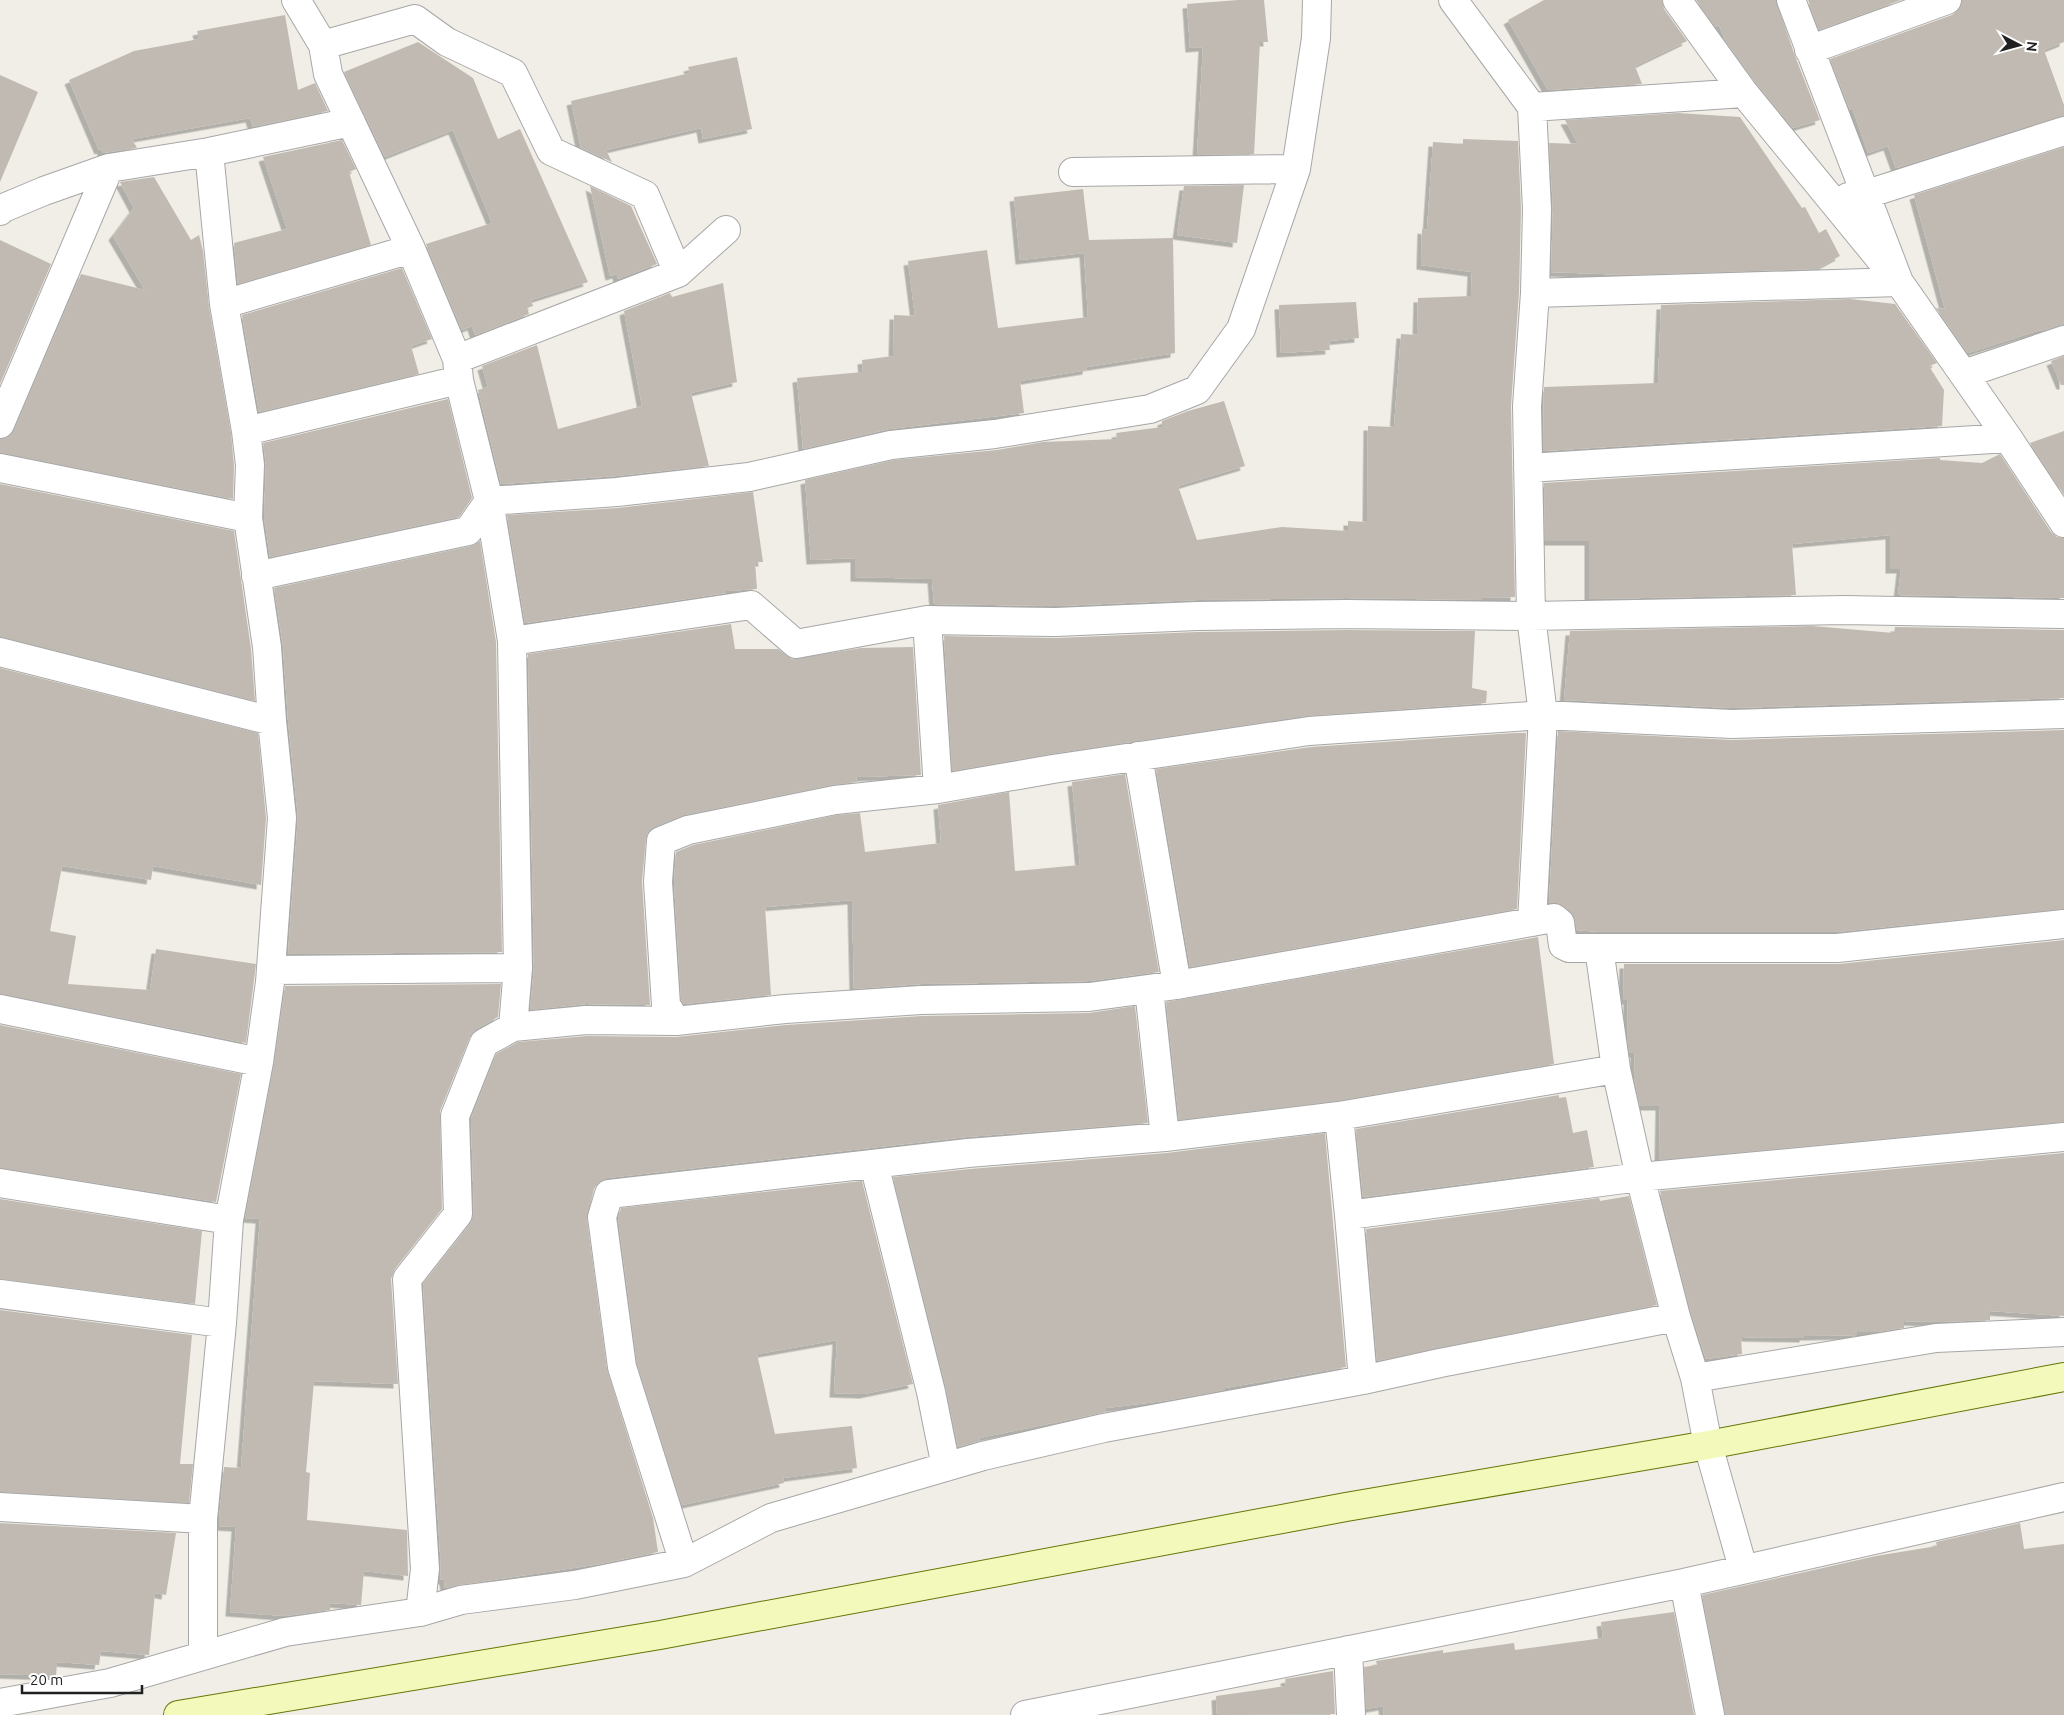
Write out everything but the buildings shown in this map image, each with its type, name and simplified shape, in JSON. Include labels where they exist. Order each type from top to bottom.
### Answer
[{"type":"street","points":[[296,0],[323,45],[328,74],[411,250],[458,370],[489,501],[512,641],[518,968],[513,1027]]},
{"type":"street","points":[[489,501],[617,492],[748,477],[891,444],[996,434],[1150,409],[1198,390],[1241,329],[1296,169],[1316,38],[1317,0]]},
{"type":"street","points":[[1454,0],[1532,107],[1537,209],[1535,294],[1527,406],[1528,468],[1531,616],[1543,715],[1532,922]]},
{"type":"street","points":[[1677,0],[1744,93],[1899,282],[2064,522]]},
{"type":"street","points":[[1791,0],[1867,194],[1899,282]]},
{"type":"street","points":[[1809,50],[1947,0]]},
{"type":"street","points":[[323,45],[415,19],[447,42],[513,73],[551,151],[645,194],[678,273]]},
{"type":"street","points":[[1532,107],[1744,93]]},
{"type":"street","points":[[0,211],[44,191],[109,168],[209,152],[352,122]]},
{"type":"street","points":[[1831,199],[1867,194],[2064,131]]},
{"type":"street","points":[[203,1655],[203,1519],[222,1323],[229,1220],[259,1062],[272,970],[282,818],[267,647],[248,518],[250,465],[224,304],[209,152]]},
{"type":"street","points":[[0,424],[109,168]]},
{"type":"street","points":[[1073,172],[1296,169]]},
{"type":"street","points":[[246,431],[458,370],[678,273],[726,230]]},
{"type":"street","points":[[224,304],[411,250]]},
{"type":"street","points":[[1535,294],[1899,282]]},
{"type":"street","points":[[1964,374],[2064,340]]},
{"type":"street","points":[[1528,468],[2008,438]]},
{"type":"street","points":[[0,468],[248,518]]},
{"type":"street","points":[[256,576],[468,531],[489,501]]},
{"type":"street","points":[[512,641],[751,605],[796,644],[927,620],[1056,622],[1197,616],[1346,614],[1531,616],[1844,610],[2064,614]]},
{"type":"street","points":[[927,620],[938,789]]},
{"type":"street","points":[[0,652],[272,721]]},
{"type":"street","points":[[676,1021],[666,1005],[658,882],[661,841],[688,830],[746,817],[835,800],[938,789],[1138,756],[1309,731],[1543,715],[1732,724],[2064,714]]},
{"type":"street","points":[[1138,756],[1177,985]]},
{"type":"street","points":[[420,1612],[425,1568],[407,1278],[458,1214],[455,1116],[484,1043],[513,1027],[586,1020],[676,1021],[785,1008],[921,1000],[1089,997],[1177,985],[1554,918],[1560,924],[1563,945],[1569,948],[1837,948],[2064,924]]},
{"type":"street","points":[[1599,948],[1616,1069],[1640,1177],[1676,1317],[1694,1378],[1708,1445],[1743,1568]]},
{"type":"street","points":[[272,970],[518,968]]},
{"type":"street","points":[[1149,989],[1165,1137]]},
{"type":"street","points":[[0,1009],[259,1062]]},
{"type":"street","points":[[684,1563],[622,1367],[602,1217],[609,1194],[968,1153],[1165,1137],[1339,1116],[1616,1069]]},
{"type":"street","points":[[1339,1116],[1363,1380]]},
{"type":"street","points":[[1349,1215],[1640,1177],[2064,1137]]},
{"type":"street","points":[[874,1164],[931,1392],[946,1467]]},
{"type":"street","points":[[0,1183],[229,1220]]},
{"type":"street","points":[[0,1294],[222,1323]]},
{"type":"street","points":[[0,1703],[110,1683],[286,1632],[420,1612],[461,1600],[575,1585],[684,1563],[771,1518],[983,1456],[1104,1428],[1363,1380],[1676,1317]]},
{"type":"street","points":[[1694,1378],[1936,1338],[2064,1332]]},
{"type":"street","points":[[178,1715],[660,1635],[1336,1508],[1708,1445],[2064,1377]]},
{"type":"street","points":[[1025,1715],[1684,1582],[2064,1497]]},
{"type":"street","points":[[0,1507],[203,1519]]},
{"type":"street","points":[[1684,1582],[1710,1715]]},
{"type":"street","points":[[1348,1650],[1351,1715]]}]
